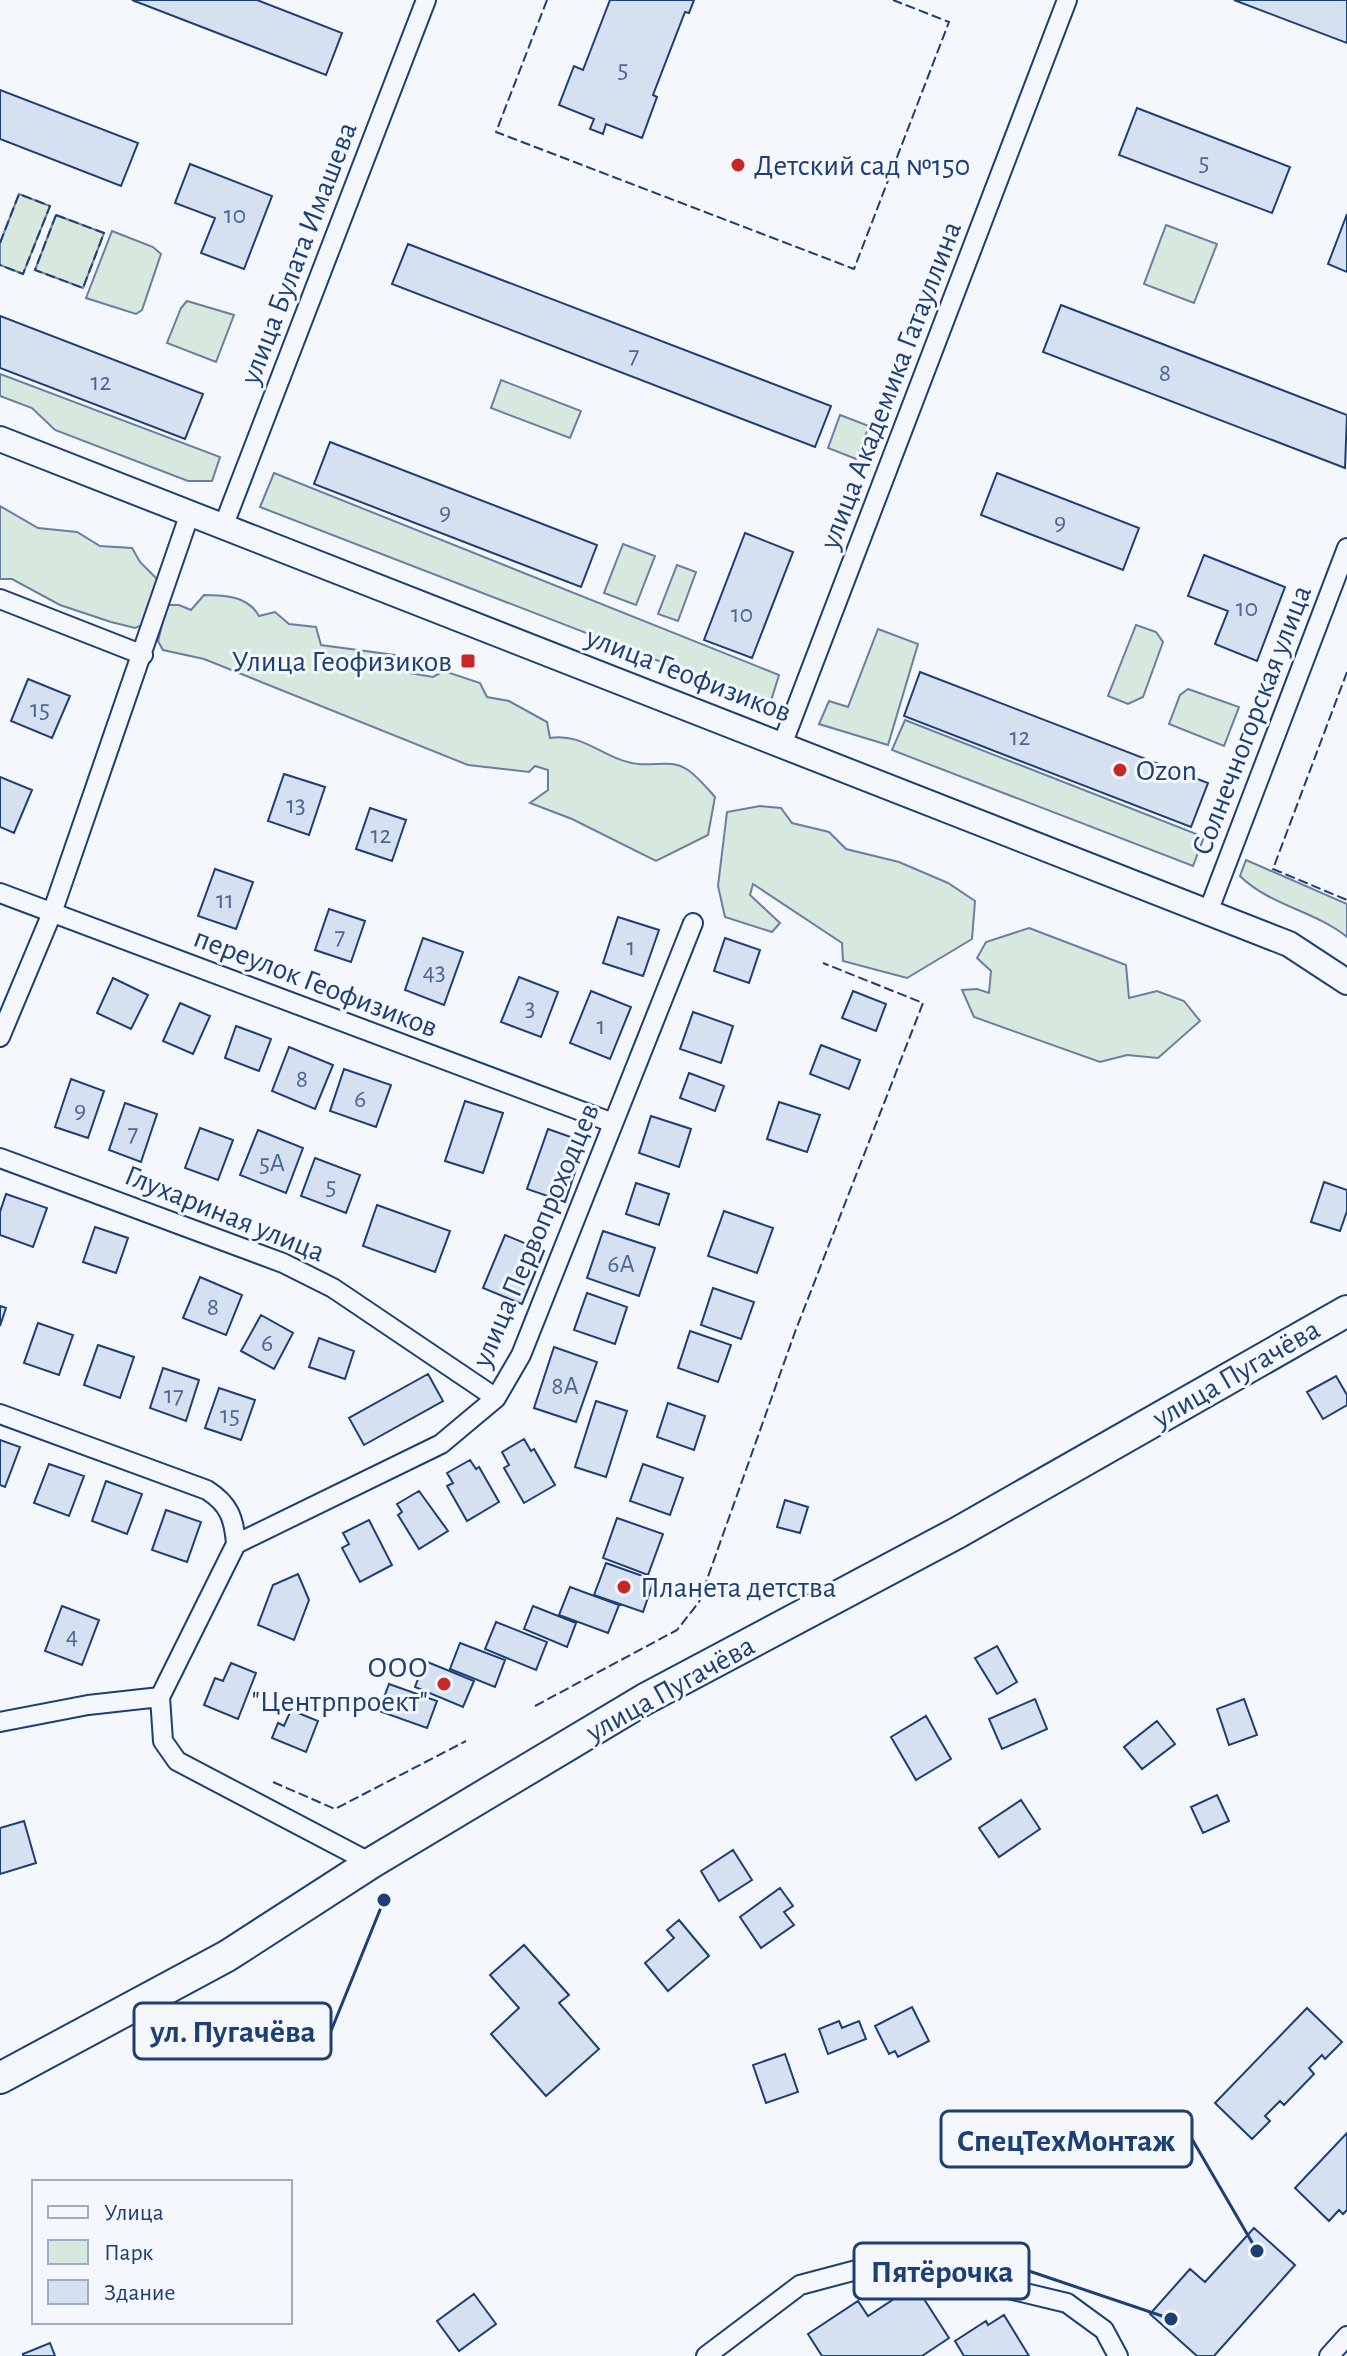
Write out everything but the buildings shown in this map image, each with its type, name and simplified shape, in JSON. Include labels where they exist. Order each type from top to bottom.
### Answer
[{"type":"main road","name":"улица Пугачёва","points":[[0,2078],[227,1956],[371,1863],[645,1699],[957,1533],[1347,1311]]},
{"type":"street","name":"улица Булата Имашева","points":[[223,527],[426,0]]},
{"type":"street","name":"улица Академика Гатауллина","points":[[782,745],[1067,0]]},
{"type":"street","name":"улица Геофизиков","points":[[0,439],[1289,944],[1347,982]]},
{"type":"street","points":[[0,1037],[52,913],[190,513]]},
{"type":"street","name":"Солнечногорская улица","points":[[1208,912],[1347,548]]},
{"type":"street","points":[[0,599],[143,655]]},
{"type":"street","name":"переулок Геофизиков","points":[[0,893],[613,1123]]},
{"type":"street","name":"улица Первопроходцев","points":[[236,1544],[441,1444],[496,1398],[521,1355],[693,923]]},
{"type":"street","name":"Глухариная улица","points":[[0,1158],[283,1263],[333,1288],[496,1398]]},
{"type":"street","points":[[0,1414],[207,1490],[225,1501],[235,1524],[236,1544],[160,1697],[163,1741],[177,1761],[371,1863]]},
{"type":"street","points":[[0,1722],[88,1705],[160,1697]]},
{"type":"street","points":[[706,2356],[800,2285],[868,2267],[992,2285],[1067,2303],[1104,2330],[1118,2356]]},
{"type":"street","points":[[1329,2356],[1347,2336]]},
{"type":"green space","points":[[19,194],[50,206],[23,274],[0,265],[0,243]]},
{"type":"green space","points":[[56,215],[104,233],[83,288],[35,270]]},
{"type":"green space","points":[[1166,225],[1217,244],[1194,303],[1144,284]]},
{"type":"green space","points":[[112,231],[153,247],[161,254],[142,310],[136,314],[86,298]]},
{"type":"green space","points":[[187,301],[234,315],[216,362],[167,343],[181,308]]},
{"type":"green space","points":[[0,374],[220,457],[212,481],[188,481],[55,430],[32,408],[0,396]]},
{"type":"green space","points":[[501,380],[581,411],[570,438],[491,408]]},
{"type":"green space","points":[[840,415],[869,426],[856,459],[828,448]]},
{"type":"green space","points":[[274,473],[779,675],[770,704],[260,507]]},
{"type":"green space","points":[[0,506],[38,528],[77,532],[100,546],[132,548],[140,562],[162,584],[152,621],[135,628],[111,622],[60,605],[12,579],[0,579]]},
{"type":"green space","points":[[623,544],[655,556],[636,605],[604,593]]},
{"type":"green space","points":[[677,565],[696,572],[678,621],[658,614]]},
{"type":"green space","points":[[204,595],[235,598],[249,604],[259,616],[275,612],[289,624],[316,627],[321,645],[395,655],[410,673],[433,677],[444,671],[480,683],[487,697],[509,701],[547,722],[550,738],[573,739],[627,762],[682,767],[715,797],[708,835],[656,861],[572,819],[530,803],[548,790],[548,770],[535,766],[529,772],[468,765],[204,659],[163,650],[158,641],[167,605],[179,605],[191,610]]},
{"type":"green space","points":[[1136,625],[1156,632],[1163,642],[1143,697],[1128,704],[1108,696]]},
{"type":"green space","points":[[878,629],[918,644],[888,745],[819,724],[829,701],[848,707]]},
{"type":"green space","points":[[1188,689],[1239,707],[1224,746],[1169,724],[1180,695]]},
{"type":"green space","points":[[905,720],[1204,837],[1193,866],[892,750]]},
{"type":"green space","points":[[760,806],[781,808],[792,823],[829,832],[846,849],[899,862],[948,883],[975,901],[972,939],[907,978],[843,961],[842,943],[753,884],[750,895],[780,923],[772,932],[725,917],[718,886],[727,812]]},
{"type":"green space","points":[[1246,860],[1347,904],[1347,937],[1252,886],[1240,876]]},
{"type":"green space","points":[[1029,928],[1126,965],[1129,998],[1157,991],[1184,1001],[1200,1021],[1158,1058],[1127,1055],[1100,1062],[974,1017],[962,990],[977,989],[989,993],[991,971],[977,958],[986,942]]},
{"type":"fence","points":[[547,0],[496,132],[854,269],[949,22],[893,0]]},
{"type":"fence","points":[[0,243],[19,194],[50,206],[23,274],[0,265]]},
{"type":"fence","points":[[56,215],[104,233],[83,288],[35,270],[56,215]]},
{"type":"fence","points":[[1347,672],[1273,869],[1347,900]]},
{"type":"fence","points":[[535,1706],[677,1630],[699,1602],[795,1332],[923,1003],[823,963]]},
{"type":"fence","points":[[273,1782],[335,1809],[466,1741]]},
{"type":"place","name":"Детский сад №150","points":[[738,165]]},
{"type":"place","name":"Улица Геофизиков","points":[[468,661]]},
{"type":"place","name":"Ozon","points":[[1120,770]]},
{"type":"place","name":"Планета детства","points":[[624,1587]]},
{"type":"place","name":"ООО \"Центрпроект\"","points":[[444,1684]]},
{"type":"place","name":"ул. Пугачёва","points":[[384,1900]]},
{"type":"place","name":"СпецТехМонтаж","points":[[1257,2251]]},
{"type":"place","name":"Пятёрочка","points":[[1171,2319]]}]
